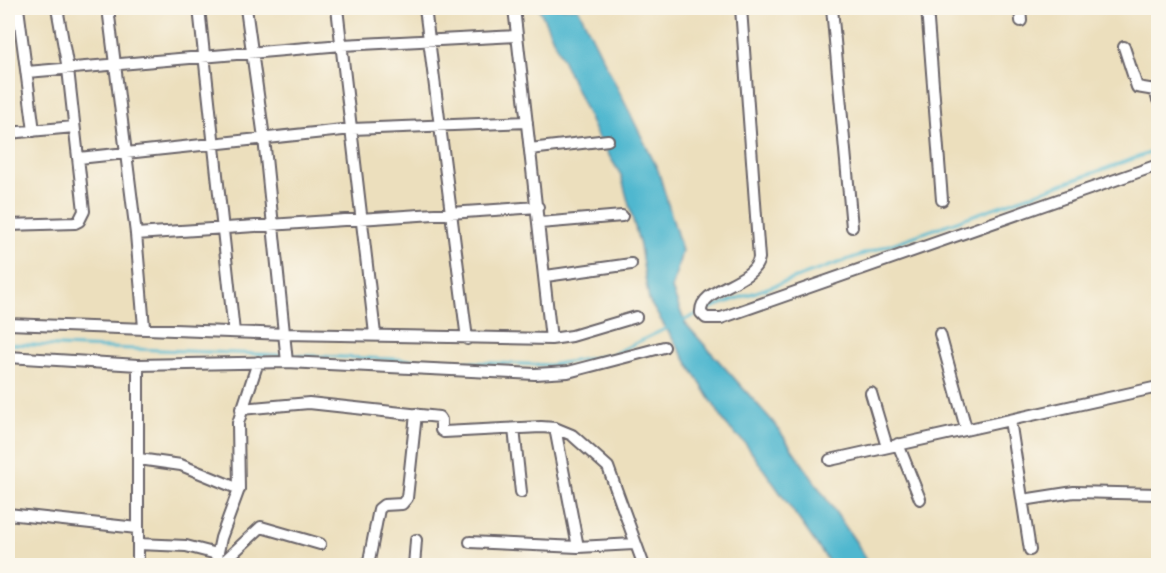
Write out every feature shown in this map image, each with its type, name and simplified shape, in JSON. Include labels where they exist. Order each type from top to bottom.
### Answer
[{"type":"street","points":[[18,8],[34,131]]},
{"type":"street","points":[[8,225],[79,220],[84,211],[68,69],[57,8]]},
{"type":"street","points":[[108,8],[136,234],[144,327]]},
{"type":"street","points":[[199,8],[216,143],[234,332]]},
{"type":"street","points":[[246,8],[250,53],[264,138],[287,360]]},
{"type":"street","points":[[337,8],[375,334]]},
{"type":"street","points":[[425,8],[466,339]]},
{"type":"street","points":[[514,8],[540,222],[551,339]]},
{"type":"street","points":[[741,8],[759,258],[758,265],[749,274],[715,293],[700,311],[711,320],[1158,165]]},
{"type":"street","points":[[832,8],[852,227]]},
{"type":"street","points":[[927,8],[942,200]]},
{"type":"street","points":[[1020,8],[1021,21]]},
{"type":"street","points":[[27,72],[113,62],[342,45],[517,36]]},
{"type":"street","points":[[1124,47],[1137,87],[1155,90],[1158,100]]},
{"type":"street","points":[[79,158],[352,129],[527,122]]},
{"type":"street","points":[[8,133],[74,127]]},
{"type":"street","points":[[530,149],[608,140]]},
{"type":"street","points":[[136,234],[362,217],[538,207]]},
{"type":"street","points":[[540,222],[622,216]]},
{"type":"street","points":[[546,276],[631,264]]},
{"type":"street","points":[[8,324],[144,327],[234,332],[286,339],[375,334],[466,339],[551,339],[572,336],[636,317]]},
{"type":"street","points":[[940,334],[966,428]]},
{"type":"street","points":[[8,357],[138,365],[287,360],[477,373],[551,374],[598,365],[664,347]]},
{"type":"street","points":[[217,566],[217,554],[239,489],[237,435],[240,409],[258,362]]},
{"type":"street","points":[[138,365],[138,566]]},
{"type":"street","points":[[830,460],[1158,387]]},
{"type":"street","points":[[871,393],[893,446],[920,499]]},
{"type":"street","points":[[240,409],[309,403],[416,414],[441,418],[441,430],[444,432],[555,428],[582,442],[608,467],[634,544],[644,566]]},
{"type":"street","points":[[368,566],[379,509],[384,505],[402,504],[407,498],[416,414]]},
{"type":"street","points":[[1010,420],[1030,550]]},
{"type":"street","points":[[555,428],[578,547]]},
{"type":"street","points":[[514,429],[521,492]]},
{"type":"street","points":[[139,459],[181,465],[239,489]]},
{"type":"street","points":[[1023,500],[1074,492],[1158,494]]},
{"type":"street","points":[[8,513],[137,528]]},
{"type":"street","points":[[217,566],[261,527],[320,544]]},
{"type":"street","points":[[414,566],[417,540]]},
{"type":"street","points":[[470,542],[578,547],[634,544]]},
{"type":"street","points":[[138,544],[186,546],[217,554]]},
{"type":"water","points":[[539,8],[578,8],[658,170],[682,251],[672,289],[685,323],[775,424],[858,545],[868,565],[831,565],[745,443],[727,426],[649,301],[640,246],[621,175],[597,136]]},
{"type":"waterway","points":[[705,310],[1158,150]]},
{"type":"waterway","points":[[681,322],[699,313]]},
{"type":"waterway","points":[[290,355],[549,365],[611,355],[669,327]]},
{"type":"waterway","points":[[8,344],[284,355]]}]
